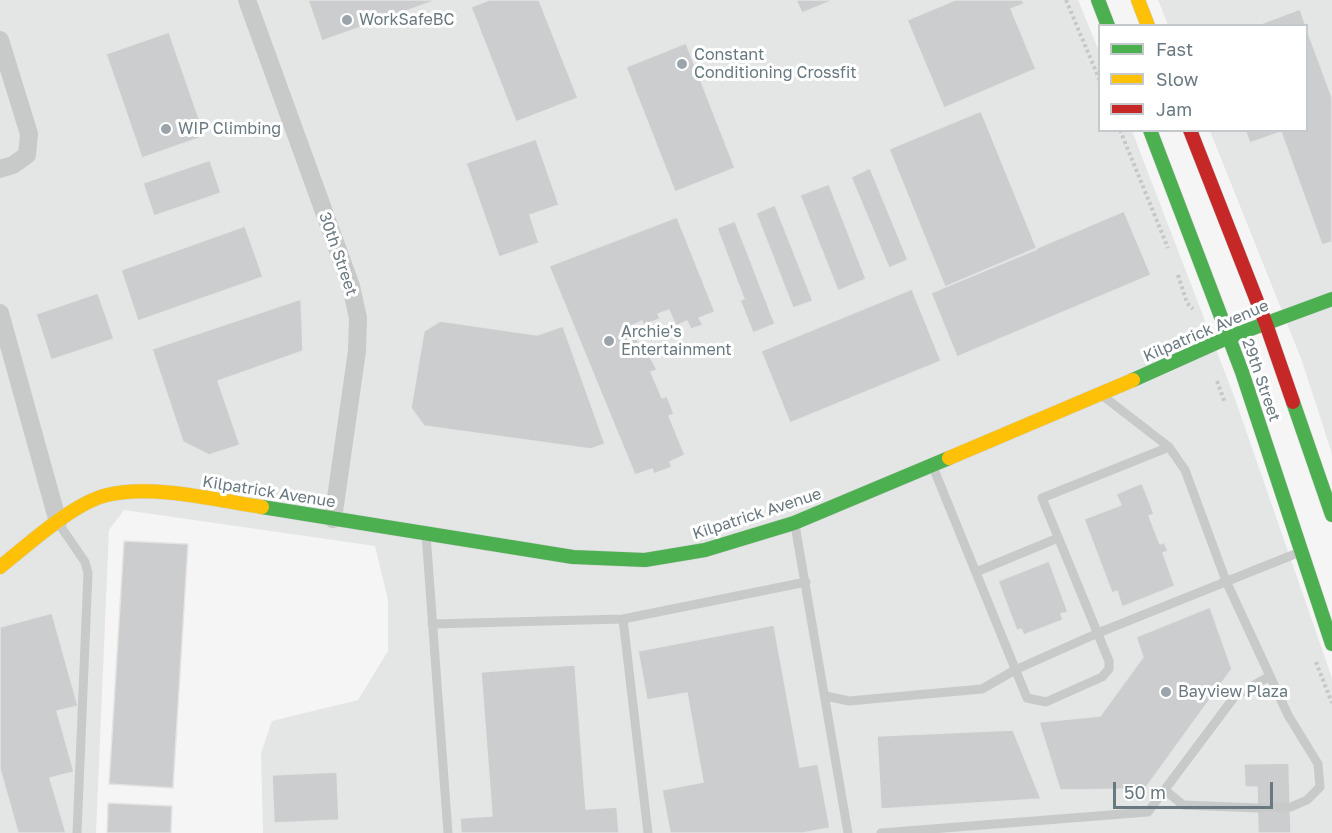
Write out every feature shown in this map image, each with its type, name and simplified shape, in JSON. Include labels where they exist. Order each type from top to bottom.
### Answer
[{"type":"street","name":"30th Street","points":[[247,0],[351,286],[358,318],[357,351],[333,519]]},
{"type":"street","points":[[1098,0],[1107,24]]},
{"type":"street","points":[[1138,0],[1147,24]]},
{"type":"street","points":[[0,40],[29,134],[27,155],[13,165],[0,170]]},
{"type":"street","name":"29th Street","points":[[1150,132],[1229,337],[1332,645]]},
{"type":"street","name":"29th Street","points":[[1191,132],[1266,324],[1332,515]]},
{"type":"street","name":"Kilpatrick Avenue","points":[[0,567],[78,508],[106,495],[153,490],[573,557],[645,560],[705,550],[794,523],[1101,394],[1229,337],[1332,299]]},
{"type":"street","points":[[0,313],[58,522]]},
{"type":"lane","points":[[1101,394],[1169,447],[1185,470],[1226,581],[1288,715],[1318,764],[1320,787],[1307,800],[1291,807],[1183,805],[1165,790]]},
{"type":"lane","points":[[932,465],[1027,698],[1046,702],[1102,677],[1109,669],[1109,661],[1042,498],[1169,447]]},
{"type":"lane","points":[[58,522],[85,562],[88,573],[77,833]]},
{"type":"lane","points":[[794,523],[826,696],[848,833]]},
{"type":"lane","points":[[425,532],[448,833]]},
{"type":"lane","points":[[976,573],[1058,538]]},
{"type":"lane","points":[[826,696],[849,701],[982,689],[1016,670],[1098,633],[1300,552]]},
{"type":"lane","points":[[432,624],[623,619],[806,582]]},
{"type":"lane","points":[[623,619],[648,833]]},
{"type":"lane","points":[[881,833],[1148,812],[1235,696],[1270,676]]},
{"type":"path","points":[[1066,0],[1098,76]]},
{"type":"path","points":[[1121,132],[1171,257]]},
{"type":"path","points":[[1176,268],[1187,303],[1193,309]]},
{"type":"shaded area","points":[[0,0],[1078,0],[1098,49],[1098,132],[1132,132],[1234,396],[1332,678],[1332,833],[263,833],[261,753],[272,721],[358,700],[388,651],[388,600],[375,546],[124,510],[109,530],[96,833],[0,833]]},
{"type":"shaded area","points":[[1158,0],[1332,0],[1332,454],[1302,361],[1210,132],[1308,132],[1308,24],[1168,24]]},
{"type":"building","name":"WorkSafeBC","points":[[308,0],[437,0],[322,41]]},
{"type":"building","points":[[489,0],[539,0],[578,98],[516,122],[471,7]]},
{"type":"building","points":[[796,0],[834,0],[802,13]]},
{"type":"building","points":[[955,0],[1022,0],[1024,4],[1011,9],[1036,69],[944,108],[907,20]]},
{"type":"building","points":[[1300,9],[1305,24],[1260,24]]},
{"type":"building","points":[[169,32],[205,136],[142,158],[106,54]]},
{"type":"building","points":[[1308,32],[1332,97],[1332,242],[1322,245],[1281,132],[1308,132]]},
{"type":"building","points":[[686,43],[735,168],[675,192],[626,67]]},
{"type":"building","points":[[981,111],[1037,249],[945,287],[889,149]]},
{"type":"building","points":[[1246,132],[1281,132],[1250,143]]},
{"type":"building","points":[[536,139],[559,205],[530,215],[539,243],[499,257],[466,163]]},
{"type":"building","points":[[210,160],[221,193],[154,216],[143,183]]},
{"type":"building","points":[[870,168],[908,260],[889,268],[851,177]]},
{"type":"building","points":[[829,184],[866,279],[838,291],[800,195]]},
{"type":"building","points":[[775,205],[813,301],[793,308],[756,213]]},
{"type":"building","points":[[1124,211],[1151,275],[957,357],[931,293]]},
{"type":"building","name":"Archie's Entertainment","points":[[677,217],[715,312],[699,318],[703,325],[691,329],[687,321],[676,326],[669,310],[658,314],[660,319],[643,325],[642,321],[631,326],[644,355],[648,353],[657,370],[651,372],[662,398],[667,396],[674,414],[669,416],[685,455],[670,462],[672,467],[654,474],[652,469],[635,475],[549,266]]},
{"type":"building","points":[[735,221],[775,324],[753,333],[740,300],[744,299],[717,228]]},
{"type":"building","points":[[245,226],[263,277],[138,321],[121,270]]},
{"type":"building","points":[[912,289],[941,361],[790,423],[761,351]]},
{"type":"building","points":[[98,293],[114,339],[51,360],[36,314]]},
{"type":"building","points":[[301,299],[303,351],[218,381],[240,445],[209,455],[183,442],[152,349]]},
{"type":"building","points":[[440,321],[537,335],[563,326],[605,444],[591,449],[424,426],[411,408],[424,331]]},
{"type":"building","points":[[1142,483],[1154,514],[1149,516],[1160,544],[1164,542],[1168,551],[1163,553],[1175,586],[1122,607],[1117,591],[1112,593],[1084,519],[1121,505],[1116,494]]},
{"type":"building","points":[[124,541],[188,544],[173,788],[109,784]]},
{"type":"building","points":[[1049,561],[1068,612],[1061,614],[1063,620],[1024,635],[1021,629],[1017,631],[998,581]]},
{"type":"building","name":"Bayview Plaza","points":[[1210,607],[1232,669],[1145,789],[1060,790],[1039,722],[1100,716],[1143,657],[1136,637]]},
{"type":"building","points":[[52,613],[78,706],[57,711],[74,772],[50,778],[66,833],[18,833],[0,769],[0,627]]},
{"type":"building","points":[[774,625],[800,767],[818,764],[830,828],[803,833],[670,833],[662,790],[703,782],[687,693],[647,700],[638,651]]},
{"type":"building","points":[[575,665],[586,809],[617,807],[619,833],[461,833],[460,818],[492,816],[481,672]]},
{"type":"building","points":[[1013,730],[1041,799],[881,809],[877,736]]},
{"type":"building","points":[[1289,763],[1291,833],[1258,833],[1257,787],[1245,787],[1244,764]]},
{"type":"building","points":[[337,772],[339,820],[274,823],[272,775]]},
{"type":"building","points":[[108,803],[172,806],[171,833],[107,833]]},
{"type":"traffic: fast","points":[[1098,0],[1107,24]]},
{"type":"traffic: fast","points":[[1151,132],[1242,372],[1332,644]]},
{"type":"traffic: fast","points":[[1133,380],[1229,337],[1332,299]]},
{"type":"traffic: fast","points":[[1293,402],[1332,515]]},
{"type":"traffic: fast","points":[[262,507],[573,557],[645,560],[705,550],[794,523],[949,458]]},
{"type":"traffic: slow","points":[[1138,0],[1147,24]]},
{"type":"traffic: slow","points":[[949,458],[1133,380]]},
{"type":"traffic: slow","points":[[0,567],[66,515],[94,499],[107,495],[125,492],[164,492],[262,507]]},
{"type":"traffic: jam","points":[[1191,132],[1266,324],[1293,402]]},
{"type":"place","name":"WorkSafeBC","points":[[347,20]]},
{"type":"place","name":"Constant Conditioning Crossfit","points":[[682,64]]},
{"type":"place","name":"WIP Climbing","points":[[166,129]]},
{"type":"place","name":"Archie's Entertainment","points":[[609,341]]},
{"type":"place","name":"Bayview Plaza","points":[[1166,692]]}]
